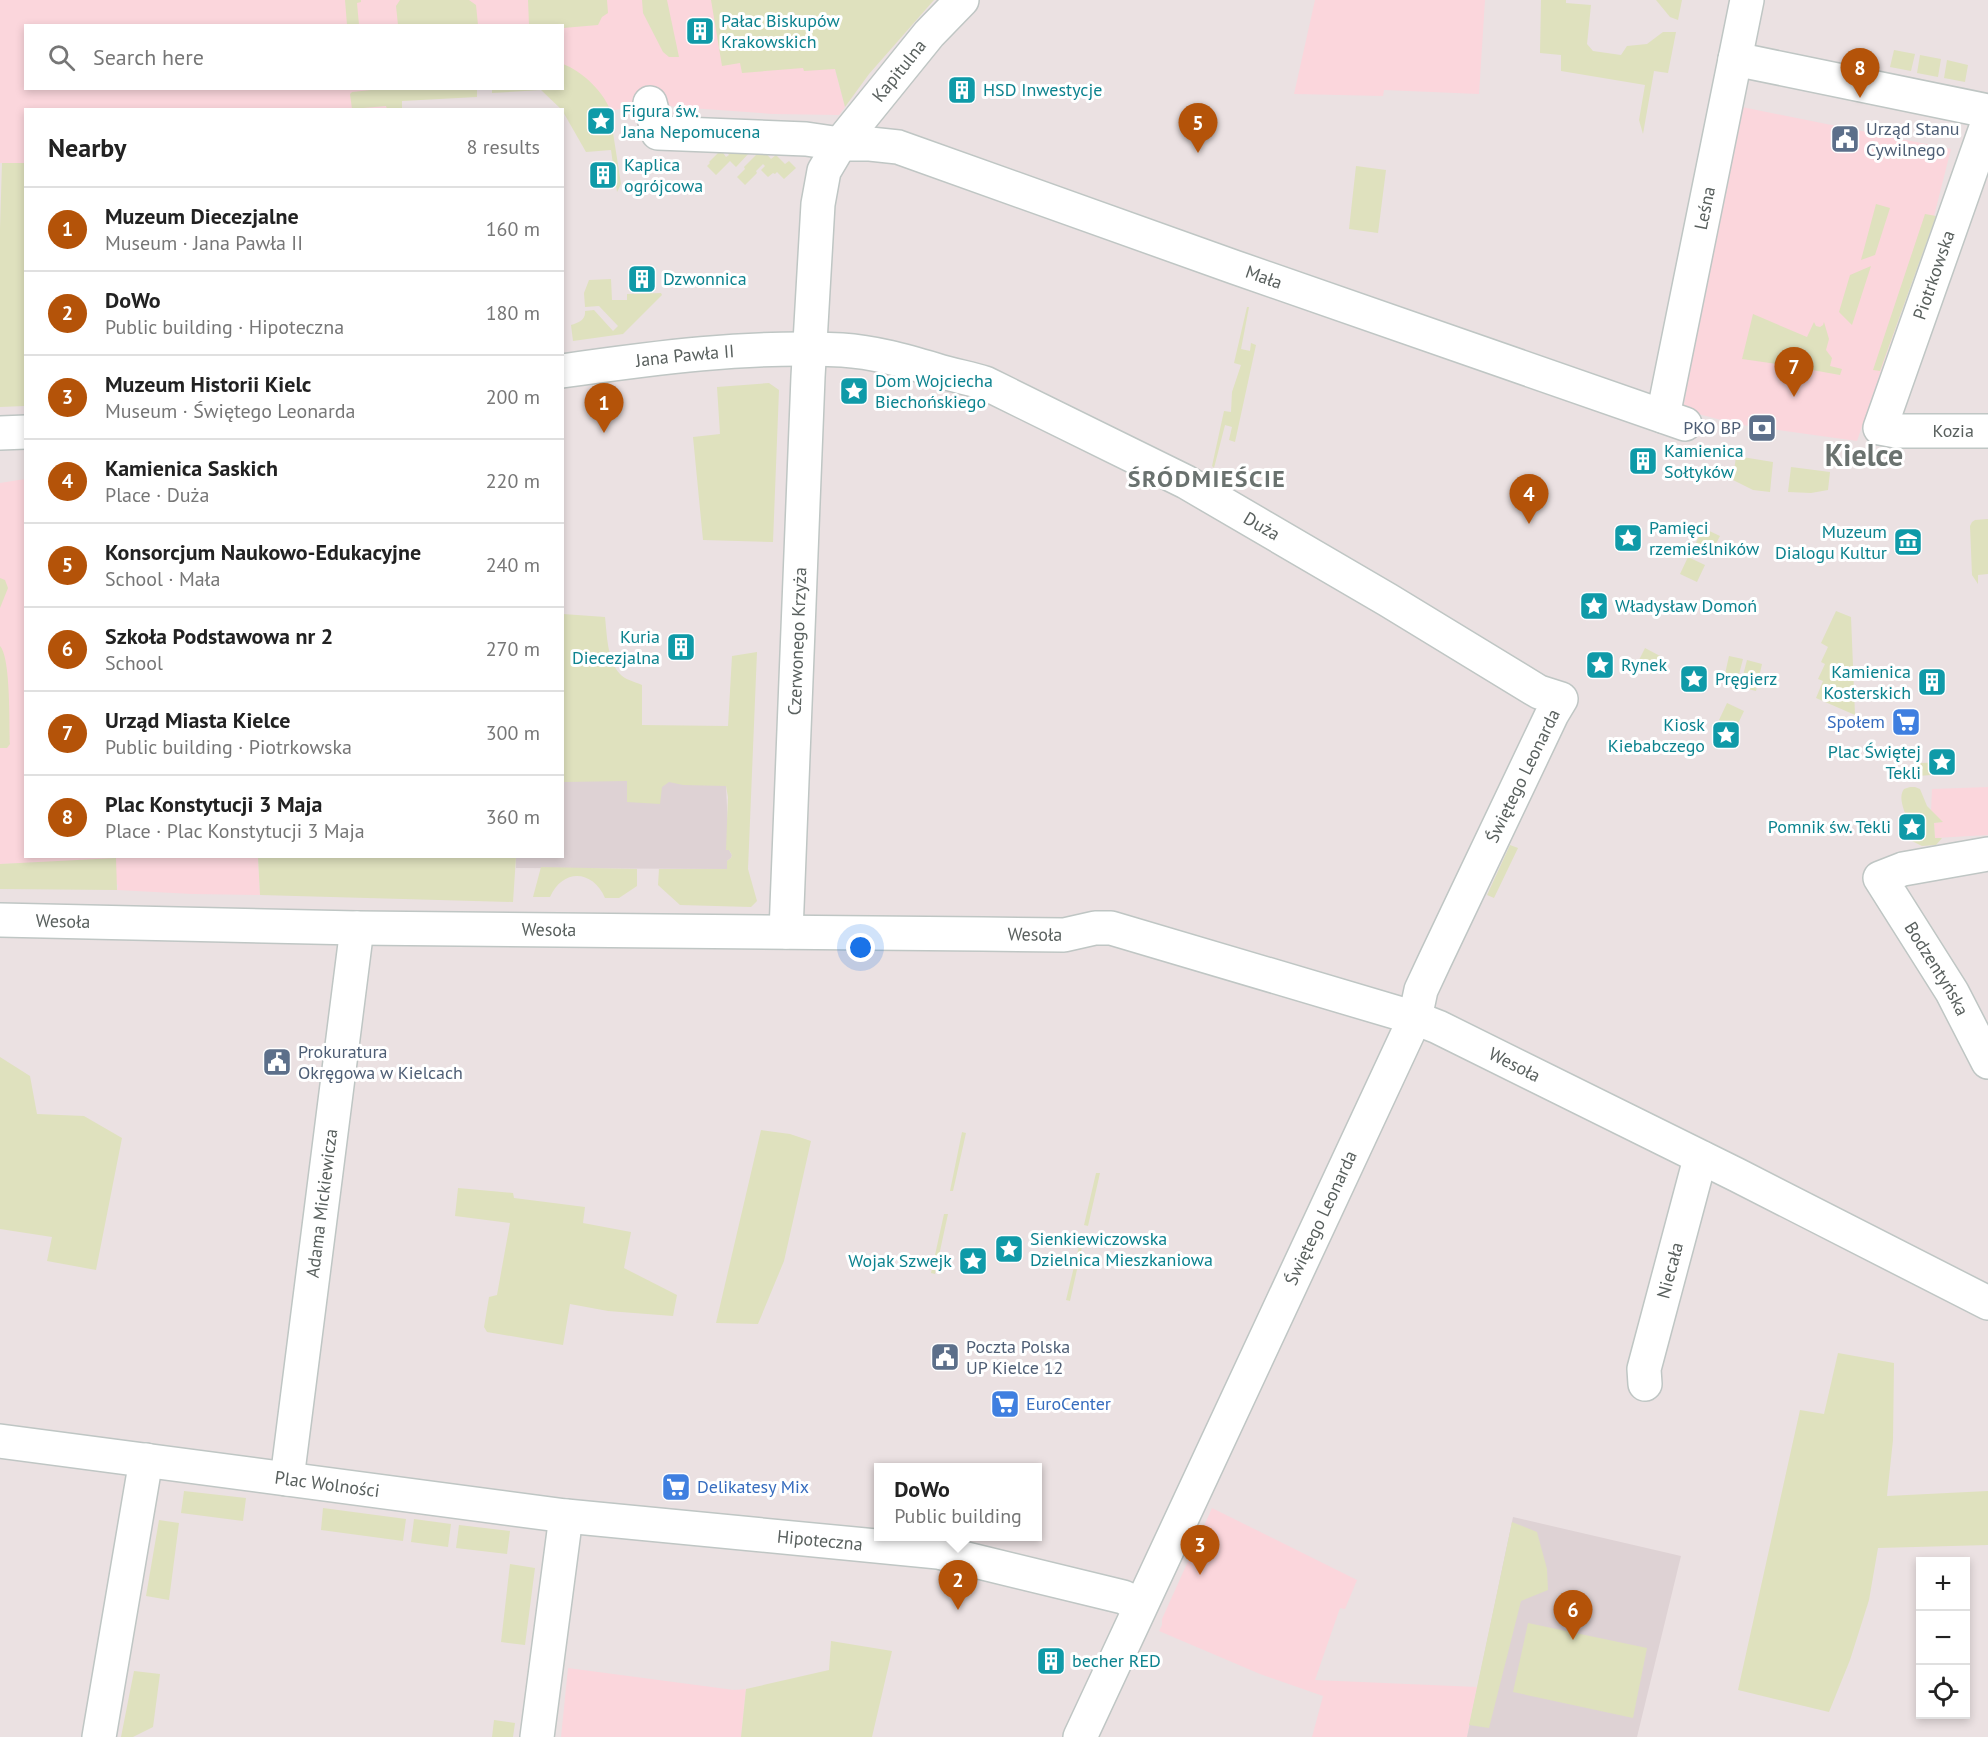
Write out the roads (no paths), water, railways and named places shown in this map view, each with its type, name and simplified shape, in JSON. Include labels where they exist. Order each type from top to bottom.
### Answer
[{"type":"street","name":"Kapitulna","points":[[809,350],[818,204],[824,171],[840,144],[929,34],[962,0]]},
{"type":"street","name":"Leśna","points":[[1674,420],[1696,252],[1747,0]]},
{"type":"street","points":[[1735,59],[1988,111]]},
{"type":"street","name":"Mała","points":[[650,103],[658,133],[806,139],[840,144],[898,147],[1674,420]]},
{"type":"street","name":"Piotrkowska","points":[[1881,428],[1988,122]]},
{"type":"street","name":"Jana Pawła II","points":[[564,370],[721,353],[809,350]]},
{"type":"street","name":"Duża","points":[[809,350],[843,350],[892,357],[985,383],[1186,482],[1388,600],[1539,692],[1561,699]]},
{"type":"street","name":"Czerwonego Krzyża","points":[[786,932],[809,350]]},
{"type":"street","name":"Kozia","points":[[1881,428],[1896,431],[1988,431]]},
{"type":"street","points":[[0,433],[24,432]]},
{"type":"street","name":"Świętego Leonarda","points":[[1080,1737],[1415,1018],[1421,990],[1551,714],[1561,699]]},
{"type":"street","name":"Bodzentyńska","points":[[1988,854],[1904,869],[1881,878],[1952,992],[1988,1062]]},
{"type":"street","name":"Wesoła","points":[[0,920],[357,928],[1064,935],[1095,928],[1111,928],[1415,1018],[1438,1027],[1988,1303]]},
{"type":"street","name":"Adama Mickiewicza","points":[[287,1479],[357,928]]},
{"type":"street","name":"Niecała","points":[[1645,1384],[1644,1369],[1702,1158]]},
{"type":"street","name":"Plac Wolności","points":[[0,1441],[566,1516]]},
{"type":"street","points":[[99,1737],[146,1460]]},
{"type":"street","points":[[537,1737],[566,1516]]},
{"type":"street","name":"Hipoteczna","points":[[566,1516],[938,1552],[1123,1597],[1140,1605]]},
{"type":"place","name":"Pałac Biskupów Krakowskich","points":[[700,31]]},
{"type":"place","name":"HSD Inwestycje","points":[[962,90]]},
{"type":"place","name":"Plac Konstytucji 3 Maja","points":[[1860,98]]},
{"type":"place","name":"Figura św. Jana Nepomucena","points":[[601,121]]},
{"type":"place","name":"Urząd Stanu Cywilnego","points":[[1845,139]]},
{"type":"place","name":"Konsorcjum Naukowo-Edukacyjne","points":[[1198,153]]},
{"type":"place","name":"Kaplica ogrójcowa","points":[[603,175]]},
{"type":"place","name":"Dzwonnica","points":[[642,279]]},
{"type":"place","name":"Dom Wojciecha Biechońskiego","points":[[854,391]]},
{"type":"place","name":"Urząd Miasta Kielce","points":[[1794,397]]},
{"type":"place","name":"PKO BP","points":[[1762,428]]},
{"type":"place","name":"Muzeum Diecezjalne","points":[[604,433]]},
{"type":"place","name":"Kamienica Sołtyków","points":[[1643,461]]},
{"type":"place","name":"Kamienica Saskich","points":[[1529,524]]},
{"type":"place","name":"Pamięci rzemieślników","points":[[1628,538]]},
{"type":"place","name":"Muzeum Dialogu Kultur","points":[[1908,542]]},
{"type":"place","name":"Władysław Domoń","points":[[1594,606]]},
{"type":"place","name":"Kuria Diecezjalna","points":[[681,647]]},
{"type":"place","name":"Rynek","points":[[1600,665]]},
{"type":"place","name":"Pręgierz","points":[[1694,679]]},
{"type":"place","name":"Kamienica Kosterskich","points":[[1932,682]]},
{"type":"place","name":"Społem","points":[[1906,722]]},
{"type":"place","name":"Kiosk Kiebabczego","points":[[1726,735]]},
{"type":"place","name":"Plac Świętej Tekli","points":[[1942,762]]},
{"type":"place","name":"Pomnik św. Tekli","points":[[1912,827]]},
{"type":"place","name":"Prokuratura Okręgowa w Kielcach","points":[[277,1062]]},
{"type":"place","name":"Sienkiewiczowska Dzielnica Mieszkaniowa","points":[[1009,1249]]},
{"type":"place","name":"Wojak Szwejk","points":[[973,1261]]},
{"type":"place","name":"Poczta Polska UP Kielce 12","points":[[945,1357]]},
{"type":"place","name":"EuroCenter","points":[[1005,1404]]},
{"type":"place","name":"Delikatesy Mix","points":[[676,1487]]},
{"type":"place","name":"Muzeum Historii Kielc","points":[[1200,1575]]},
{"type":"place","name":"DoWo","points":[[958,1610]]},
{"type":"place","name":"Szkoła Podstawowa nr 2","points":[[1573,1640]]},
{"type":"place","name":"becher RED","points":[[1051,1661]]},
{"type":"district","name":"Kielce","points":[[1864,456]]},
{"type":"district","name":"ŚRÓDMIEŚCIE","points":[[1207,479]]}]
